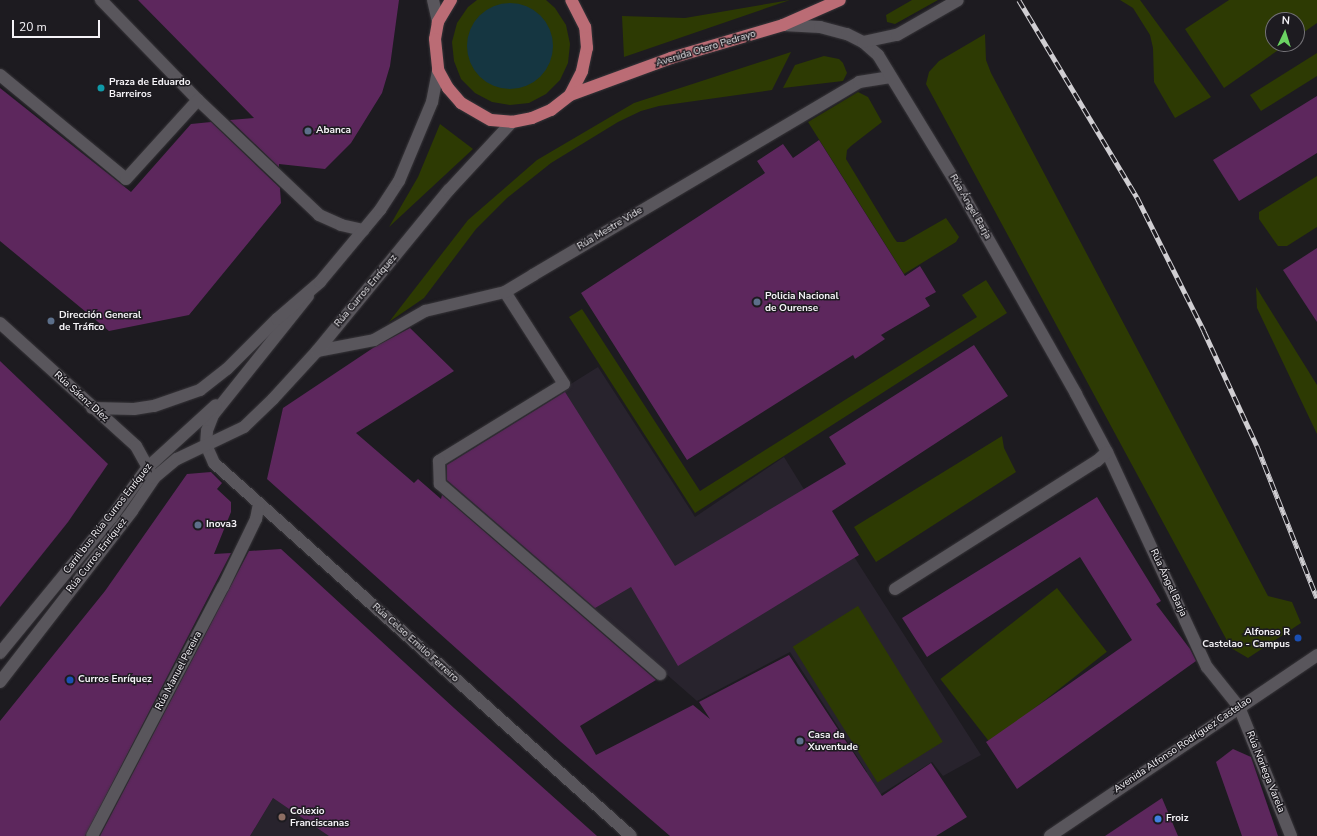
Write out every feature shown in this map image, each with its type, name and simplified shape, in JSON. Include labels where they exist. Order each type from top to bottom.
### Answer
[{"type":"main road","points":[[450,0],[438,22],[435,40],[438,70],[448,88],[461,103],[491,120],[512,122],[532,118],[551,110],[570,95],[582,71],[587,48],[585,27],[571,0]]},
{"type":"main road","name":"Avenida Otero Pedrayo","points":[[570,95],[671,58],[783,25],[840,0]]},
{"type":"street","points":[[101,0],[198,100],[319,215],[341,225],[363,230]]},
{"type":"street","points":[[433,0],[438,22]]},
{"type":"street","points":[[864,42],[898,36],[958,0]]},
{"type":"street","name":"Rúa Ángel Barja","points":[[783,25],[820,27],[847,34],[864,42],[878,55],[958,186],[1107,452],[1207,667],[1239,707]]},
{"type":"street","points":[[206,444],[209,422],[227,397],[363,230],[399,181],[413,151],[432,102],[438,70]]},
{"type":"street","points":[[0,75],[126,179],[198,100]]},
{"type":"street","name":"Rúa Mestre Vide","points":[[317,351],[374,340],[425,311],[505,292],[859,82],[891,77]]},
{"type":"street","name":"Rúa Curros Enríquez","points":[[0,682],[132,511],[150,473],[244,426],[273,399],[317,351],[449,190],[512,122]]},
{"type":"street","points":[[92,408],[134,409],[154,406],[200,390],[227,369],[277,319],[320,282]]},
{"type":"street","points":[[505,292],[564,384],[439,461],[440,484],[660,674]]},
{"type":"street","name":"Rúa Sáenz Díez","points":[[0,323],[92,408],[136,446],[150,473]]},
{"type":"street","name":"Carril bus Rúa Curros Enríquez","points":[[0,653],[150,473],[204,413],[227,397]]},
{"type":"street","name":"Rúa Celso Emilio Ferreiro","points":[[206,444],[214,463],[631,836]]},
{"type":"street","points":[[895,589],[1097,461],[1107,452]]},
{"type":"street","name":"Rúa Manuel Pereira","points":[[92,836],[223,587],[256,519],[259,503]]},
{"type":"street","name":"Avenida Alfonso Rodríguez Castelao","points":[[1050,836],[1317,655]]},
{"type":"street","name":"Rúa Noriega Varela","points":[[1239,707],[1291,836]]},
{"type":"shaded area","points":[[598,367],[695,517],[784,457],[831,533],[842,538],[981,755],[943,776],[932,762],[862,806],[847,784],[867,772],[790,652],[697,701],[444,479],[446,462]]},
{"type":"shaded area","name":"Colexio Franciscanas","points":[[273,798],[333,836],[250,836]]},
{"type":"green space","points":[[477,0],[546,0],[555,8],[566,25],[570,44],[568,63],[560,80],[546,94],[529,103],[510,105],[492,102],[475,93],[461,79],[454,61],[452,42],[457,23],[468,7]]},
{"type":"green space","points":[[790,0],[624,57],[622,16],[685,18]]},
{"type":"green space","points":[[912,0],[938,0],[895,24],[887,22],[886,15]]},
{"type":"green space","points":[[1120,0],[1140,0],[1211,97],[1175,118],[1154,82],[1153,48],[1150,35],[1133,8]]},
{"type":"green space","points":[[1229,0],[1317,0],[1317,23],[1305,31],[1305,12],[1265,12],[1265,52],[1276,52],[1224,88],[1185,29]]},
{"type":"green space","points":[[985,34],[986,60],[991,73],[1268,596],[1292,602],[1301,623],[1248,658],[1231,648],[926,84],[929,72],[939,61]]},
{"type":"green space","points":[[791,52],[772,90],[659,106],[641,111],[618,122],[551,163],[507,198],[476,229],[424,298],[389,322],[468,220],[537,160],[634,103]]},
{"type":"green space","points":[[1317,53],[1317,76],[1261,111],[1250,95]]},
{"type":"green space","points":[[824,56],[839,59],[843,63],[847,73],[843,81],[783,88],[795,65]]},
{"type":"green space","points":[[858,92],[868,97],[882,122],[847,150],[846,159],[894,238],[897,242],[904,242],[946,218],[959,237],[956,242],[904,274],[808,122]]},
{"type":"green space","points":[[440,124],[473,149],[389,227],[418,177]]},
{"type":"green space","points":[[1317,176],[1317,227],[1287,246],[1278,246],[1259,219],[1259,212]]},
{"type":"green space","points":[[986,280],[1007,313],[695,513],[569,317],[582,309],[700,491],[977,317],[962,295]]},
{"type":"green space","points":[[1256,287],[1317,385],[1317,434],[1257,308]]},
{"type":"green space","points":[[1002,436],[1004,448],[1016,472],[876,562],[854,527]]},
{"type":"green space","points":[[1057,588],[1107,652],[990,743],[940,679]]},
{"type":"green space","points":[[858,606],[943,742],[877,782],[793,647]]},
{"type":"water","points":[[502,3],[518,3],[527,6],[541,15],[550,29],[553,38],[553,54],[550,63],[541,77],[527,86],[518,89],[502,89],[486,82],[479,77],[474,70],[467,54],[467,38],[474,22],[479,15],[486,10]]},
{"type":"building","points":[[138,0],[399,0],[390,66],[382,93],[351,143],[325,169],[279,164],[279,167],[230,120],[254,118]]},
{"type":"building","points":[[0,88],[131,192],[191,124],[211,122],[280,188],[281,203],[189,315],[109,331],[0,241]]},
{"type":"building","points":[[1317,96],[1317,153],[1239,201],[1213,160]]},
{"type":"building","name":"Policia Nacional de Ourense","points":[[819,140],[905,276],[920,266],[936,292],[925,298],[930,306],[881,335],[885,339],[855,359],[853,355],[687,460],[581,293],[765,173],[757,161],[783,144],[793,158]]},
{"type":"building","points":[[1317,248],[1317,322],[1283,270]]},
{"type":"building","points":[[410,328],[454,371],[356,433],[414,483],[418,479],[441,499],[442,495],[656,680],[580,726],[596,755],[693,705],[710,719],[699,702],[789,655],[882,796],[931,763],[967,817],[936,836],[670,836],[561,742],[267,479],[283,408],[373,348]]},
{"type":"building","points":[[974,345],[1008,396],[832,511],[859,555],[678,666],[631,587],[595,608],[447,480],[447,465],[565,392],[675,566],[846,464],[829,437]]},
{"type":"building","points":[[0,361],[108,464],[68,522],[0,607]]},
{"type":"building","points":[[211,472],[222,483],[217,489],[231,502],[231,512],[214,554],[231,553],[85,836],[0,836],[0,721],[105,591],[187,474]]},
{"type":"building","points":[[1097,497],[1161,601],[1156,604],[1190,649],[1196,661],[1017,789],[986,742],[1132,640],[1080,557],[927,657],[902,618]]},
{"type":"building","points":[[281,549],[454,708],[597,836],[329,836],[273,798],[250,836],[100,836],[249,551]]},
{"type":"building","points":[[1233,749],[1251,757],[1278,836],[1242,836],[1216,762]]},
{"type":"building","points":[[1162,798],[1178,836],[1105,836]]},
{"type":"railway","points":[[1019,0],[1137,197],[1204,331],[1258,448],[1317,598]]},
{"type":"place","name":"Praza de Eduardo Barreiros","points":[[101,88]]},
{"type":"place","name":"Abanca","points":[[308,131]]},
{"type":"place","name":"Policia Nacional de Ourense","points":[[757,302]]},
{"type":"place","name":"Dirección General de Tráfico","points":[[51,321]]},
{"type":"place","name":"Inova3","points":[[198,525]]},
{"type":"place","name":"Alfonso R Castelao - Campus","points":[[1298,638]]},
{"type":"place","name":"Curros Enríquez","points":[[70,680]]},
{"type":"place","name":"Casa da Xuventude","points":[[800,741]]},
{"type":"place","name":"Colexio Franciscanas","points":[[282,817]]},
{"type":"place","name":"Froiz","points":[[1158,819]]}]
